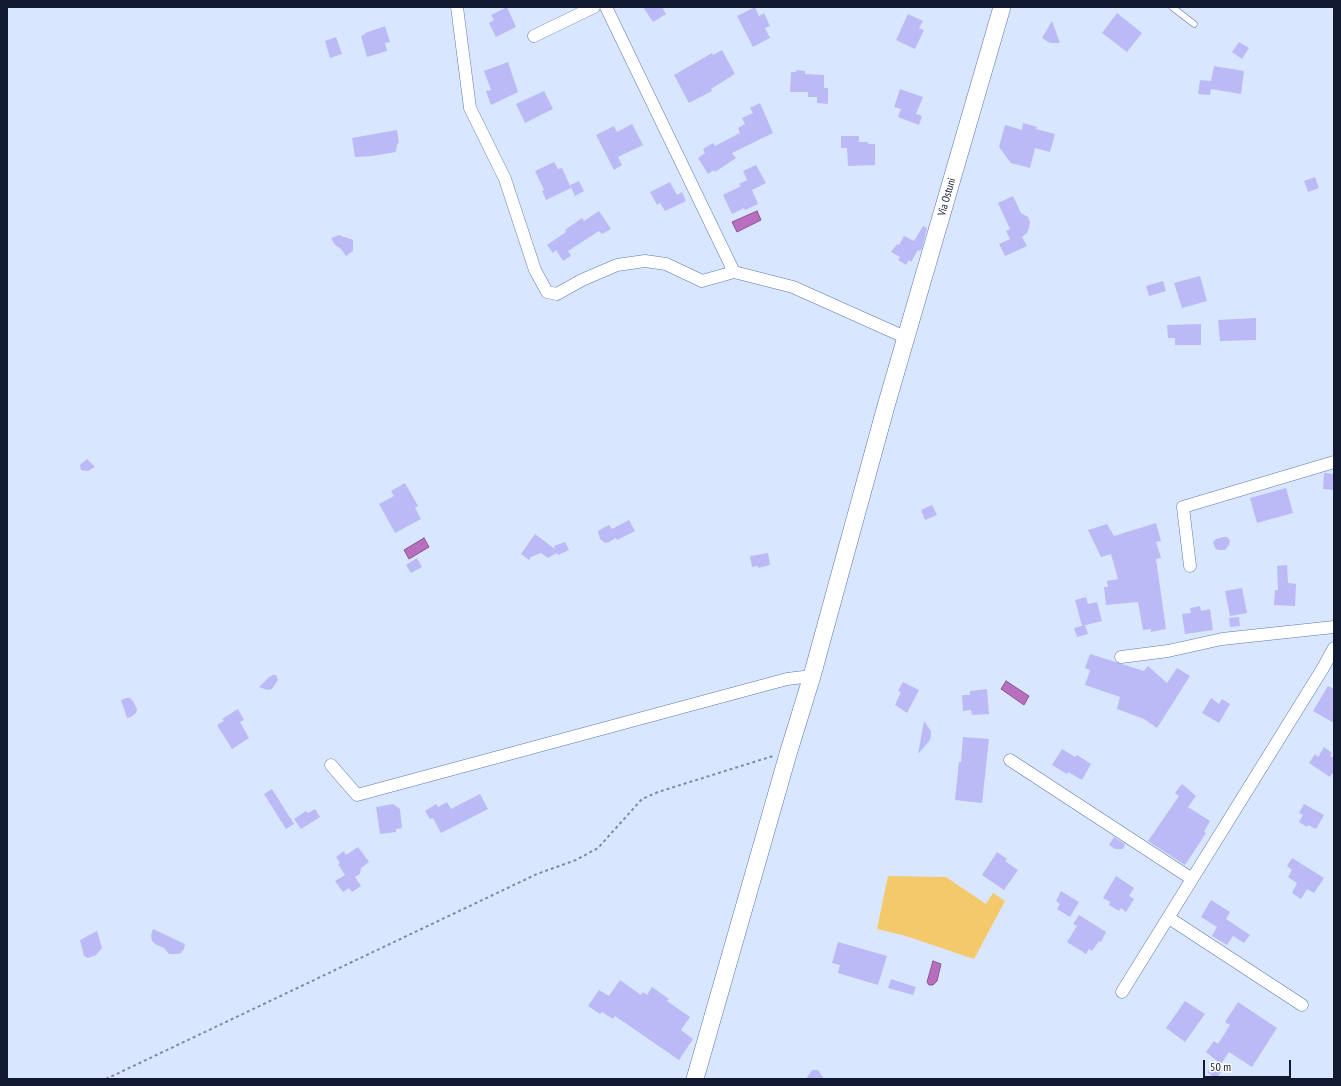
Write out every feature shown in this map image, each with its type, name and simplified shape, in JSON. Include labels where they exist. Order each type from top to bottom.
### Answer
[{"type":"main road","name":"Via Ostuni","points":[[695,1079],[788,754],[812,676],[886,406],[1002,7]]},
{"type":"street","points":[[457,7],[470,108],[486,137],[505,179],[535,270],[547,292],[557,294],[582,280],[617,265],[645,261],[666,264],[702,281],[734,272],[793,287],[906,338]]},
{"type":"street","points":[[534,36],[594,7]]},
{"type":"street","points":[[606,7],[734,272]]},
{"type":"street","points":[[1190,566],[1183,507],[1334,462]]},
{"type":"street","points":[[1121,657],[1168,651],[1222,639],[1334,627]]},
{"type":"street","points":[[1122,992],[1324,668],[1334,648]]},
{"type":"street","points":[[331,764],[357,795],[787,680],[812,676]]},
{"type":"street","points":[[1010,760],[1192,879]]},
{"type":"street","points":[[1168,918],[1302,1005]]},
{"type":"lane","points":[[1172,7],[1194,24]]},
{"type":"path","points":[[106,1079],[537,874],[581,857],[598,848],[642,799],[658,792],[769,756],[788,754]]},
{"type":"shaded area","points":[[757,211],[761,220],[737,232],[732,222]]},
{"type":"shaded area","points":[[424,538],[429,547],[409,559],[404,550]]},
{"type":"shaded area","points":[[1006,681],[1029,696],[1024,705],[1001,689]]},
{"type":"shaded area","points":[[888,876],[946,877],[986,904],[993,893],[1005,901],[974,959],[906,936],[877,929]]},
{"type":"shaded area","points":[[933,961],[941,964],[937,981],[933,985],[929,985],[927,982]]},
{"type":"building","points":[[507,7],[516,27],[496,37],[489,23],[494,20],[491,15]]},
{"type":"building","points":[[643,7],[662,7],[666,14],[653,22]]},
{"type":"building","points":[[755,7],[759,16],[764,13],[770,26],[765,28],[770,38],[753,47],[737,16]]},
{"type":"building","points":[[1117,13],[1142,33],[1127,52],[1102,33]]},
{"type":"building","points":[[908,14],[923,21],[919,28],[924,30],[915,49],[896,40]]},
{"type":"building","points":[[1052,21],[1060,43],[1050,43],[1042,38]]},
{"type":"building","points":[[385,26],[390,42],[385,43],[387,51],[367,57],[361,36],[365,33]]},
{"type":"building","points":[[336,37],[342,54],[330,58],[325,41]]},
{"type":"building","points":[[1239,42],[1249,48],[1242,59],[1232,52]]},
{"type":"building","points":[[722,50],[735,74],[711,89],[712,91],[689,103],[674,75],[712,53],[713,55]]},
{"type":"building","points":[[508,62],[518,92],[491,105],[486,91],[491,90],[484,71]]},
{"type":"building","points":[[1214,66],[1244,71],[1241,94],[1211,89],[1210,95],[1198,94],[1200,80],[1211,81]]},
{"type":"building","points":[[796,70],[805,71],[805,74],[824,75],[824,88],[828,88],[828,104],[817,103],[817,97],[808,97],[808,92],[790,92],[791,72],[796,72]]},
{"type":"building","points":[[900,89],[923,97],[916,114],[922,116],[919,125],[898,117],[901,109],[894,107]]},
{"type":"building","points":[[544,91],[553,109],[525,123],[516,104]]},
{"type":"building","points":[[760,103],[773,133],[732,153],[736,158],[715,172],[714,170],[708,174],[698,158],[705,153],[703,149],[713,143],[715,146],[740,133],[738,128],[745,124],[742,118],[753,113],[750,108]]},
{"type":"building","points":[[1023,123],[1037,127],[1036,129],[1055,134],[1050,152],[1035,148],[1030,168],[1011,163],[999,147],[1005,125],[1022,130]]},
{"type":"building","points":[[632,124],[643,145],[618,157],[622,165],[614,170],[596,135],[614,126],[617,132]]},
{"type":"building","points":[[397,130],[399,143],[397,144],[396,152],[355,157],[352,138]]},
{"type":"building","points":[[841,136],[859,136],[859,142],[875,144],[875,165],[848,166],[847,148],[841,148]]},
{"type":"building","points":[[554,162],[558,169],[562,168],[571,188],[546,200],[542,191],[544,190],[535,171]]},
{"type":"building","points":[[756,165],[766,183],[752,190],[758,204],[745,210],[744,208],[732,214],[723,195],[741,186],[739,184],[747,180],[743,171]]},
{"type":"building","points":[[1315,177],[1319,188],[1308,192],[1304,181]]},
{"type":"building","points":[[579,181],[584,191],[575,196],[570,185]]},
{"type":"building","points":[[670,182],[677,195],[682,192],[686,201],[665,211],[660,203],[657,205],[650,192]]},
{"type":"building","points":[[1013,196],[1021,213],[1028,217],[1030,222],[1027,233],[1022,237],[1027,246],[1005,256],[999,244],[1010,239],[1006,231],[1010,229],[998,203]]},
{"type":"building","points":[[599,211],[611,229],[602,234],[599,231],[568,251],[571,256],[563,261],[556,250],[553,253],[547,245],[566,232],[565,230],[582,218],[584,221]]},
{"type":"building","points":[[923,226],[927,228],[922,248],[920,251],[918,250],[911,262],[909,260],[906,265],[898,260],[900,257],[891,252],[897,244],[899,245],[904,236],[914,241]]},
{"type":"building","points":[[339,235],[353,240],[353,251],[346,256],[341,249],[335,245],[331,238]]},
{"type":"building","points":[[1200,276],[1207,301],[1182,308],[1174,283]]},
{"type":"building","points":[[1163,281],[1166,291],[1149,296],[1146,286]]},
{"type":"building","points":[[1256,318],[1256,340],[1220,341],[1218,320]]},
{"type":"building","points":[[1201,324],[1201,345],[1175,345],[1175,338],[1168,338],[1167,325]]},
{"type":"building","points":[[87,459],[95,467],[88,471],[81,470],[80,465]]},
{"type":"building","points":[[1324,473],[1334,474],[1334,490],[1323,489]]},
{"type":"building","points":[[405,483],[418,506],[415,508],[421,519],[395,533],[379,504],[394,496],[391,491]]},
{"type":"building","points":[[1286,488],[1293,513],[1257,523],[1250,498]]},
{"type":"building","points":[[932,505],[937,515],[925,520],[921,510]]},
{"type":"building","points":[[629,520],[635,531],[617,540],[616,538],[605,543],[600,539],[598,531],[601,529],[609,525],[612,529]]},
{"type":"building","points":[[1156,523],[1161,541],[1156,542],[1161,558],[1156,559],[1166,629],[1151,632],[1151,629],[1143,630],[1138,602],[1106,605],[1104,587],[1108,587],[1107,581],[1118,579],[1111,554],[1101,557],[1088,530],[1107,524],[1114,536]]},
{"type":"building","points":[[535,534],[555,549],[554,546],[565,542],[569,550],[558,555],[557,553],[548,558],[541,553],[531,557],[529,560],[521,554]]},
{"type":"building","points":[[1227,537],[1230,540],[1229,545],[1225,550],[1218,550],[1215,548],[1213,542],[1216,539]]},
{"type":"building","points":[[768,553],[770,565],[758,568],[758,566],[752,567],[750,556]]},
{"type":"building","points":[[417,558],[422,567],[411,573],[406,565]]},
{"type":"building","points":[[1287,565],[1288,583],[1296,584],[1295,606],[1274,605],[1275,590],[1278,590],[1277,566]]},
{"type":"building","points":[[1242,588],[1247,613],[1230,616],[1225,591]]},
{"type":"building","points":[[1086,597],[1088,604],[1097,602],[1102,621],[1082,626],[1075,600]]},
{"type":"building","points":[[1200,606],[1201,611],[1210,609],[1213,630],[1185,634],[1182,614],[1191,613],[1190,608]]},
{"type":"building","points":[[1239,617],[1240,626],[1230,627],[1229,618]]},
{"type":"building","points":[[1085,625],[1088,634],[1077,637],[1074,628]]},
{"type":"building","points":[[1090,654],[1144,671],[1148,666],[1167,683],[1177,668],[1190,676],[1157,728],[1144,719],[1117,709],[1120,697],[1085,685],[1090,670],[1085,668]]},
{"type":"building","points":[[276,675],[278,680],[272,689],[267,690],[259,687],[269,677]]},
{"type":"building","points":[[903,682],[919,690],[907,713],[895,705],[901,692],[898,691]]},
{"type":"building","points":[[1328,686],[1334,689],[1334,723],[1313,711]]},
{"type":"building","points":[[987,689],[989,714],[972,715],[971,710],[963,711],[962,695],[970,695],[970,691]]},
{"type":"building","points":[[130,698],[133,701],[137,709],[136,713],[127,718],[121,700]]},
{"type":"building","points":[[1211,698],[1219,704],[1222,699],[1230,704],[1219,723],[1202,713]]},
{"type":"building","points":[[238,709],[244,720],[240,722],[249,738],[232,749],[217,725],[224,721],[222,719]]},
{"type":"building","points":[[924,721],[931,731],[931,735],[930,740],[918,754]]},
{"type":"building","points":[[963,737],[989,739],[982,803],[955,800]]},
{"type":"building","points":[[1324,747],[1332,753],[1330,756],[1334,758],[1334,771],[1330,777],[1309,763],[1315,754],[1318,757]]},
{"type":"building","points":[[1062,749],[1075,757],[1077,755],[1091,764],[1082,780],[1068,772],[1067,774],[1052,765]]},
{"type":"building","points":[[1182,784],[1196,796],[1188,807],[1210,821],[1204,832],[1206,833],[1185,865],[1148,841],[1179,796],[1175,793]]},
{"type":"building","points":[[272,789],[294,824],[286,829],[264,794]]},
{"type":"building","points":[[480,794],[488,809],[441,833],[433,818],[430,819],[425,811],[436,804],[438,807],[447,802],[451,809]]},
{"type":"building","points":[[393,804],[400,809],[402,828],[396,829],[396,832],[380,834],[376,807]]},
{"type":"building","points":[[1304,804],[1324,815],[1316,829],[1308,825],[1307,827],[1299,822],[1303,815],[1299,813]]},
{"type":"building","points":[[315,809],[320,817],[301,829],[294,819],[306,811],[308,813]]},
{"type":"building","points":[[1114,837],[1125,844],[1123,849],[1115,849],[1109,845]]},
{"type":"building","points":[[358,847],[369,862],[361,868],[360,874],[355,877],[361,886],[352,892],[349,888],[343,892],[335,881],[345,875],[338,864],[340,863],[336,857],[344,851],[346,855]]},
{"type":"building","points":[[997,852],[1007,859],[1005,861],[1018,870],[1004,890],[982,875]]},
{"type":"building","points":[[1292,858],[1324,878],[1314,893],[1307,889],[1301,899],[1292,893],[1297,883],[1288,877],[1292,870],[1287,866]]},
{"type":"building","points":[[1116,876],[1134,888],[1129,896],[1134,899],[1126,912],[1121,908],[1119,911],[1109,905],[1110,902],[1103,898]]},
{"type":"building","points":[[1061,891],[1079,902],[1070,917],[1057,909],[1060,904],[1056,901]]},
{"type":"building","points":[[1211,900],[1230,912],[1226,919],[1250,935],[1244,943],[1233,936],[1227,945],[1212,936],[1217,927],[1201,917]]},
{"type":"building","points":[[1079,915],[1106,932],[1101,942],[1099,941],[1092,951],[1089,949],[1086,954],[1067,942],[1077,926],[1073,924]]},
{"type":"building","points":[[153,929],[185,944],[184,949],[181,953],[169,954],[164,948],[152,941],[151,935]]},
{"type":"building","points":[[97,931],[102,948],[96,955],[88,958],[84,956],[80,940]]},
{"type":"building","points":[[838,942],[887,956],[878,985],[838,973],[840,965],[832,963]]},
{"type":"building","points":[[891,979],[916,987],[913,995],[888,988]]},
{"type":"building","points":[[620,980],[641,995],[643,992],[647,995],[652,987],[669,999],[667,1001],[690,1017],[681,1030],[693,1039],[679,1060],[615,1016],[613,1019],[602,1012],[600,1014],[588,1006],[599,990],[609,996]]},
{"type":"building","points":[[1185,1001],[1205,1014],[1185,1042],[1166,1028]]},
{"type":"building","points":[[1238,1002],[1277,1028],[1252,1067],[1229,1052],[1221,1064],[1206,1052],[1214,1041],[1218,1044],[1230,1025],[1225,1022]]},
{"type":"building","points":[[1215,1063],[1223,1069],[1216,1079],[1207,1072]]},
{"type":"building","points":[[812,1070],[818,1070],[824,1079],[806,1079]]}]
